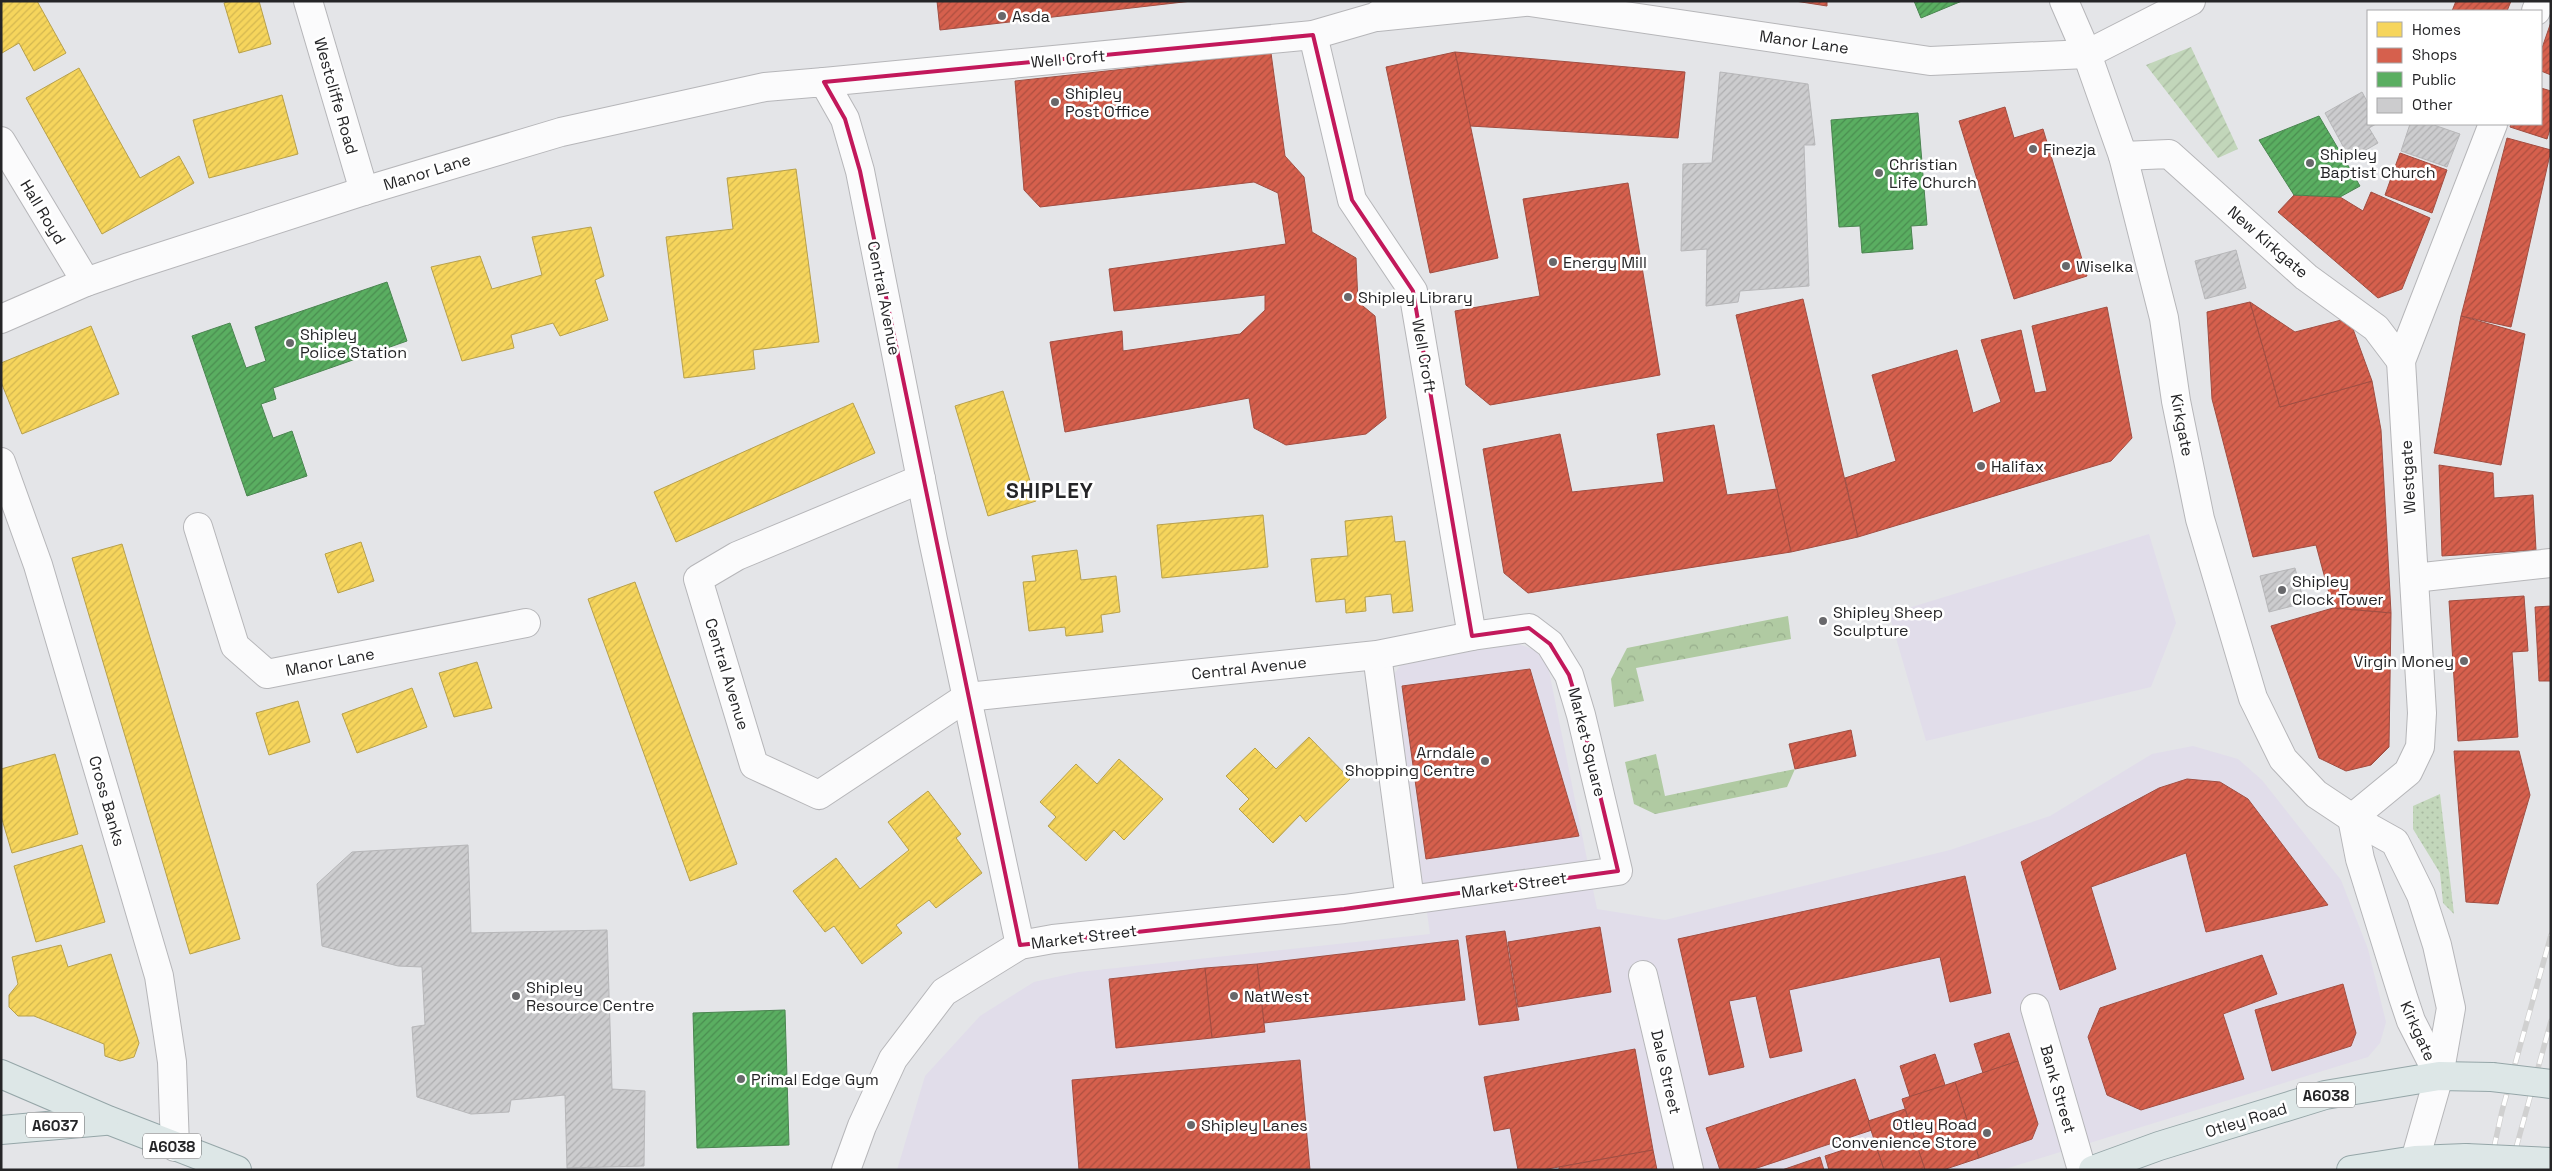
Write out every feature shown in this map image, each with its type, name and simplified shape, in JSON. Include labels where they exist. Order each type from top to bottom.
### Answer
[{"type":"main road","name":"A6038","points":[[1,1074],[108,1120],[237,1170]]},
{"type":"main road","name":"Otley Road","points":[[2093,1170],[2159,1146],[2325,1095],[2439,1076],[2492,1077],[2551,1084]]},
{"type":"main road","name":"A6037","points":[[1,1130],[108,1120]]},
{"type":"main road","points":[[2351,1170],[2414,1165],[2466,1158],[2551,1162]]},
{"type":"street","name":"Westcliffe Road","points":[[308,1],[364,191]]},
{"type":"street","name":"Well Croft","points":[[1375,17],[1398,1]]},
{"type":"street","name":"Kirkgate","points":[[2064,1],[2087,54],[2123,156],[2164,318],[2176,401],[2200,519],[2253,698],[2283,760],[2316,794],[2352,818],[2395,842],[2421,895],[2437,945],[2451,1008],[2439,1076]]},
{"type":"street","points":[[2087,54],[2191,1]]},
{"type":"street","name":"Manor Lane","points":[[1524,2],[1930,61],[2087,54]]},
{"type":"street","name":"Well Croft","points":[[824,82],[1313,35],[1375,17],[1524,2]]},
{"type":"street","name":"Well Croft","points":[[1313,35],[1352,200],[1413,291],[1472,636]]},
{"type":"street","name":"Manor Lane","points":[[1,319],[86,282],[364,191],[561,132],[765,87],[824,82]]},
{"type":"street","name":"Central Avenue","points":[[824,82],[845,119],[860,171],[921,478],[1020,945]]},
{"type":"street","name":"Westgate","points":[[2352,818],[2408,772],[2420,747],[2422,713],[2401,361],[2493,125]]},
{"type":"street","name":"Hall Royd","points":[[1,141],[86,282]]},
{"type":"street","name":"New Kirkgate","points":[[2123,156],[2169,154],[2306,277],[2376,328],[2401,361]]},
{"type":"street","name":"Cross Banks","points":[[1,462],[38,565],[159,976],[172,1062],[175,1147]]},
{"type":"street","name":"Central Avenue","points":[[921,478],[737,556],[698,579],[754,765],[819,795],[967,698],[1377,655],[1472,636],[1529,628]]},
{"type":"street","name":"Manor Lane","points":[[198,527],[235,646],[268,674],[526,623]]},
{"type":"street","points":[[2414,578],[2551,563]]},
{"type":"street","name":"Market Square","points":[[1529,628],[1550,644],[1569,675],[1581,714],[1618,871]]},
{"type":"street","points":[[1377,655],[1410,900]]},
{"type":"street","name":"Kirkgate","points":[[2352,818],[2360,859],[2411,1021],[2439,1076]]},
{"type":"street","name":"Market Street","points":[[846,1170],[862,1126],[893,1059],[944,992],[1020,945],[1053,939],[1410,900],[1618,871]]},
{"type":"street","name":"Dale Street","points":[[1643,975],[1689,1170]]},
{"type":"street","name":"Bank Street","points":[[2034,1008],[2082,1170]]},
{"type":"street","points":[[2414,1165],[2439,1076]]},
{"type":"highlighted area","points":[[1313,35],[1352,200],[1413,291],[1472,636],[1529,628],[1550,644],[1569,675],[1581,715],[1618,871],[1344,909],[1020,945],[860,171],[845,119],[824,82]]},
{"type":"shaded area","points":[[2149,534],[2176,623],[2151,687],[1926,741],[1889,614]]},
{"type":"shaded area","points":[[1518,644],[1535,650],[1548,666],[1597,909],[1665,920],[1950,850],[2050,816],[2152,754],[2193,746],[2238,759],[2262,780],[2341,880],[2368,949],[2386,1022],[2380,1043],[2368,1057],[2002,1170],[897,1170],[925,1076],[980,1016],[1034,982],[1079,972],[1430,934],[1394,674],[1403,662]]},
{"type":"green space","points":[[2191,47],[2238,149],[2218,158],[2146,65]]},
{"type":"green space","points":[[1788,616],[1791,639],[1636,668],[1644,701],[1614,707],[1611,679],[1627,648]]},
{"type":"green space","points":[[1656,754],[1665,796],[1795,769],[1787,787],[1655,814],[1634,804],[1625,762]]},
{"type":"green space","points":[[2440,794],[2454,914],[2443,903],[2440,873],[2413,829],[2413,806]]},
{"type":"building: Homes","points":[[1,1],[37,1],[66,53],[34,71],[19,43],[2,53]]},
{"type":"building: Homes","points":[[231,1],[259,1],[271,44],[239,53],[224,3]]},
{"type":"building: Homes","points":[[79,68],[140,178],[179,156],[194,183],[102,234],[26,98]]},
{"type":"building: Homes","points":[[282,95],[298,154],[209,178],[193,120]]},
{"type":"building: Homes","points":[[796,169],[819,342],[753,350],[755,369],[684,378],[666,237],[733,229],[727,178]]},
{"type":"building: Homes","points":[[591,227],[604,276],[595,280],[608,320],[560,336],[553,323],[511,335],[514,348],[462,361],[431,267],[480,256],[492,289],[542,275],[532,237]]},
{"type":"building: Homes","points":[[91,326],[119,394],[22,434],[1,382],[1,363]]},
{"type":"building: Homes","points":[[1003,391],[1036,501],[988,516],[955,406]]},
{"type":"building: Homes","points":[[853,403],[875,453],[676,542],[654,492]]},
{"type":"building: Homes","points":[[1263,515],[1268,567],[1162,578],[1157,525]]},
{"type":"building: Homes","points":[[1392,516],[1395,542],[1405,541],[1413,611],[1393,613],[1391,594],[1365,597],[1366,611],[1346,613],[1345,599],[1316,602],[1311,559],[1348,556],[1345,521]]},
{"type":"building: Homes","points":[[361,542],[374,581],[338,593],[325,554]]},
{"type":"building: Homes","points":[[122,544],[240,939],[190,954],[72,558]]},
{"type":"building: Homes","points":[[1077,550],[1081,580],[1116,576],[1120,612],[1101,615],[1103,632],[1066,636],[1065,627],[1029,631],[1023,582],[1036,581],[1032,556]]},
{"type":"building: Homes","points":[[635,582],[737,864],[690,881],[588,599]]},
{"type":"building: Homes","points":[[477,662],[492,708],[454,717],[439,673]]},
{"type":"building: Homes","points":[[412,688],[427,727],[357,753],[342,714]]},
{"type":"building: Homes","points":[[298,701],[310,742],[269,755],[256,713]]},
{"type":"building: Homes","points":[[1309,737],[1350,779],[1306,822],[1300,815],[1273,843],[1239,809],[1249,799],[1226,776],[1255,748],[1276,769]]},
{"type":"building: Homes","points":[[55,754],[78,834],[12,853],[1,816],[1,769]]},
{"type":"building: Homes","points":[[1119,759],[1163,799],[1124,840],[1114,830],[1086,861],[1048,826],[1056,817],[1040,802],[1076,764],[1097,784]]},
{"type":"building: Homes","points":[[928,791],[961,834],[956,838],[982,873],[936,908],[929,900],[896,925],[902,933],[862,964],[834,926],[825,932],[793,891],[836,858],[860,889],[909,850],[888,822]]},
{"type":"building: Homes","points":[[82,845],[105,922],[36,942],[14,866]]},
{"type":"building: Homes","points":[[61,945],[68,967],[111,954],[139,1043],[134,1057],[120,1061],[105,1056],[104,1044],[34,1016],[18,1016],[9,1007],[9,995],[18,984],[12,957]]},
{"type":"building: Shops","name":"Asda","points":[[937,1],[1192,1],[940,30]]},
{"type":"building: Shops","points":[[1795,1],[1827,1],[1827,6]]},
{"type":"building: Shops","points":[[2456,1],[2511,1],[2507,10],[2452,10]]},
{"type":"building: Shops","points":[[2551,22],[2551,75],[2542,71],[2542,48]]},
{"type":"building: Shops","points":[[1455,52],[1685,72],[1678,138],[1470,126]]},
{"type":"building: Shops","points":[[1455,52],[1498,258],[1430,273],[1386,67]]},
{"type":"building: Shops","points":[[1271,53],[1285,156],[1304,177],[1312,232],[1356,258],[1358,302],[1375,316],[1386,418],[1366,434],[1286,445],[1254,428],[1249,398],[1065,432],[1050,342],[1122,331],[1123,351],[1240,334],[1265,310],[1265,295],[1114,311],[1109,269],[1286,244],[1278,193],[1254,182],[1040,207],[1024,190],[1015,81]]},
{"type":"building: Shops","points":[[2542,88],[2551,91],[2551,126],[2547,139],[2510,127],[2511,125],[2542,125]]},
{"type":"building: Shops","points":[[2005,107],[2014,138],[2043,129],[2087,276],[2014,299],[1959,121]]},
{"type":"building: Shops","points":[[2507,138],[2551,150],[2511,327],[2461,316]]},
{"type":"building: Shops","points":[[2400,153],[2447,170],[2432,213],[2385,195]]},
{"type":"building: Shops","points":[[1628,183],[1660,375],[1490,405],[1466,385],[1455,311],[1540,296],[1523,199]]},
{"type":"building: Shops","points":[[2371,192],[2430,218],[2402,289],[2378,298],[2278,212],[2294,195],[2340,197],[2363,211]]},
{"type":"building: Shops","points":[[1803,299],[1858,537],[1791,552],[1736,315]]},
{"type":"building: Shops","points":[[2250,302],[2280,407],[2372,381],[2381,430],[2391,613],[2333,608],[2316,545],[2253,557],[2212,399],[2207,312]]},
{"type":"building: Shops","points":[[2250,302],[2295,332],[2349,318],[2372,381],[2280,407]]},
{"type":"building: Shops","points":[[2107,307],[2132,438],[2111,461],[1858,537],[1845,478],[1896,461],[1872,375],[1957,350],[1973,413],[2001,402],[1981,340],[2021,330],[2035,393],[2047,391],[2032,326]]},
{"type":"building: Shops","points":[[2461,316],[2525,334],[2501,465],[2434,453]]},
{"type":"building: Shops","points":[[1714,425],[1727,495],[1777,489],[1791,552],[1528,593],[1504,573],[1483,449],[1560,434],[1572,492],[1664,482],[1657,434]]},
{"type":"building: Shops","points":[[2439,465],[2493,473],[2494,498],[2533,495],[2536,550],[2442,556]]},
{"type":"building: Shops","points":[[2524,596],[2528,651],[2512,652],[2518,737],[2458,741],[2449,601]]},
{"type":"building: Shops","points":[[2551,606],[2551,681],[2539,681],[2535,607]]},
{"type":"building: Shops","points":[[2333,608],[2391,613],[2389,747],[2371,765],[2346,771],[2319,758],[2271,626]]},
{"type":"building: Shops","name":"Arndale Shopping Centre","points":[[1530,669],[1579,836],[1426,859],[1402,686]]},
{"type":"building: Shops","points":[[1851,730],[1856,756],[1795,769],[1789,744]]},
{"type":"building: Shops","points":[[2454,751],[2519,751],[2530,795],[2498,904],[2466,902]]},
{"type":"building: Shops","points":[[2187,779],[2220,782],[2248,799],[2328,905],[2206,932],[2186,853],[2091,887],[2116,969],[2060,990],[2021,862],[2159,788]]},
{"type":"building: Shops","points":[[1965,876],[1991,993],[1950,1002],[1940,957],[1789,990],[1802,1051],[1770,1058],[1756,996],[1729,1001],[1744,1067],[1709,1075],[1678,939]]},
{"type":"building: Shops","points":[[1600,927],[1611,992],[1518,1007],[1508,942]]},
{"type":"building: Shops","points":[[1505,931],[1519,1020],[1479,1025],[1466,936]]},
{"type":"building: Shops","points":[[1458,940],[1465,1000],[1264,1023],[1257,964]]},
{"type":"building: Shops","points":[[2262,955],[2277,994],[2223,1014],[2244,1079],[2141,1110],[2107,1095],[2088,1037],[2100,1008]]},
{"type":"building: Shops","name":"NatWest","points":[[1257,964],[1265,1032],[1212,1038],[1205,968]]},
{"type":"building: Shops","points":[[1205,968],[1212,1038],[1116,1048],[1109,979]]},
{"type":"building: Shops","points":[[2343,984],[2356,1033],[2351,1046],[2272,1071],[2255,1010]]},
{"type":"building: Shops","points":[[2009,1033],[2018,1061],[1983,1073],[1974,1044]]},
{"type":"building: Shops","points":[[1635,1049],[1653,1150],[1542,1170],[1518,1170],[1510,1128],[1494,1131],[1484,1077]]},
{"type":"building: Shops","points":[[1935,1054],[1945,1085],[1910,1097],[1900,1066]]},
{"type":"building: Shops","name":"Shipley Lanes","points":[[1300,1060],[1310,1170],[1079,1170],[1072,1080]]},
{"type":"building: Shops","points":[[2018,1061],[2038,1124],[2032,1139],[1979,1158],[1955,1082]]},
{"type":"building: Shops","points":[[1855,1079],[1872,1130],[1751,1170],[1720,1170],[1706,1128]]},
{"type":"building: Shops","points":[[1955,1082],[1979,1158],[1943,1170],[1925,1170],[1902,1099]]},
{"type":"building: Shops","points":[[1905,1109],[1925,1170],[1884,1170],[1868,1121]]},
{"type":"building: Shops","points":[[1874,1140],[1884,1170],[1829,1170],[1825,1156]]},
{"type":"building: Shops","points":[[1653,1150],[1657,1170],[1559,1170],[1559,1167]]},
{"type":"building: Shops","points":[[1820,1157],[1824,1170],[1782,1170]]},
{"type":"building: Public","points":[[1914,1],[1962,1],[1921,18]]},
{"type":"building: Public","name":"Christian Life Church","points":[[1918,113],[1927,225],[1911,226],[1913,249],[1862,253],[1860,226],[1839,227],[1831,120]]},
{"type":"building: Public","name":"Shipley Baptist Church","points":[[2319,116],[2360,186],[2340,197],[2294,195],[2259,140]]},
{"type":"building: Public","points":[[387,282],[407,341],[273,388],[276,399],[261,404],[273,438],[292,431],[307,476],[247,496],[192,336],[230,323],[246,368],[266,361],[255,327]]},
{"type":"building: Public","name":"Primal Edge Gym","points":[[785,1010],[789,1145],[697,1148],[693,1013]]},
{"type":"building: Other","points":[[1720,72],[1808,84],[1815,145],[1804,145],[1809,286],[1740,291],[1738,302],[1706,306],[1707,249],[1681,251],[1683,164],[1712,163]]},
{"type":"building: Other","points":[[2362,92],[2367,101],[2367,125],[2374,125],[2369,128],[2378,143],[2350,159],[2325,113]]},
{"type":"building: Other","points":[[2410,125],[2434,125],[2460,134],[2447,167],[2401,151]]},
{"type":"building: Other","points":[[2236,250],[2246,288],[2205,299],[2195,261]]},
{"type":"building: Other","name":"Shipley Clock Tower","points":[[2295,568],[2304,603],[2269,612],[2260,576]]},
{"type":"building: Other","name":"Shipley Resource Centre","points":[[468,845],[471,933],[607,930],[612,1089],[645,1091],[644,1166],[567,1168],[565,1095],[511,1100],[509,1112],[471,1114],[417,1097],[412,1027],[425,1025],[422,967],[398,966],[322,946],[317,884],[352,852]]},
{"type":"railway","points":[[2489,1170],[2502,1111],[2551,935]]},
{"type":"railway","points":[[2510,1170],[2551,1021]]},
{"type":"place","name":"Asda","points":[[1002,16]]},
{"type":"place","name":"Shipley Post Office","points":[[1055,102]]},
{"type":"place","name":"Finezja","points":[[2033,149]]},
{"type":"place","name":"Shipley Baptist Church","points":[[2310,163]]},
{"type":"place","name":"Christian Life Church","points":[[1879,173]]},
{"type":"place","name":"Energy Mill","points":[[1553,262]]},
{"type":"place","name":"Wiselka","points":[[2066,266]]},
{"type":"place","name":"Shipley Library","points":[[1348,297]]},
{"type":"place","name":"Shipley Police Station","points":[[290,343]]},
{"type":"place","name":"Halifax","points":[[1981,466]]},
{"type":"place","name":"Shipley Clock Tower","points":[[2282,590]]},
{"type":"place","name":"Shipley Sheep Sculpture","points":[[1823,621]]},
{"type":"place","name":"Virgin Money","points":[[2464,661]]},
{"type":"place","name":"Arndale Shopping Centre","points":[[1485,761]]},
{"type":"place","name":"Shipley Resource Centre","points":[[516,996]]},
{"type":"place","name":"NatWest","points":[[1234,996]]},
{"type":"place","name":"Primal Edge Gym","points":[[741,1079]]},
{"type":"place","name":"Shipley Lanes","points":[[1191,1125]]},
{"type":"place","name":"Otley Road Convenience Store","points":[[1987,1133]]},
{"type":"district","name":"SHIPLEY","points":[[1050,490]]}]
